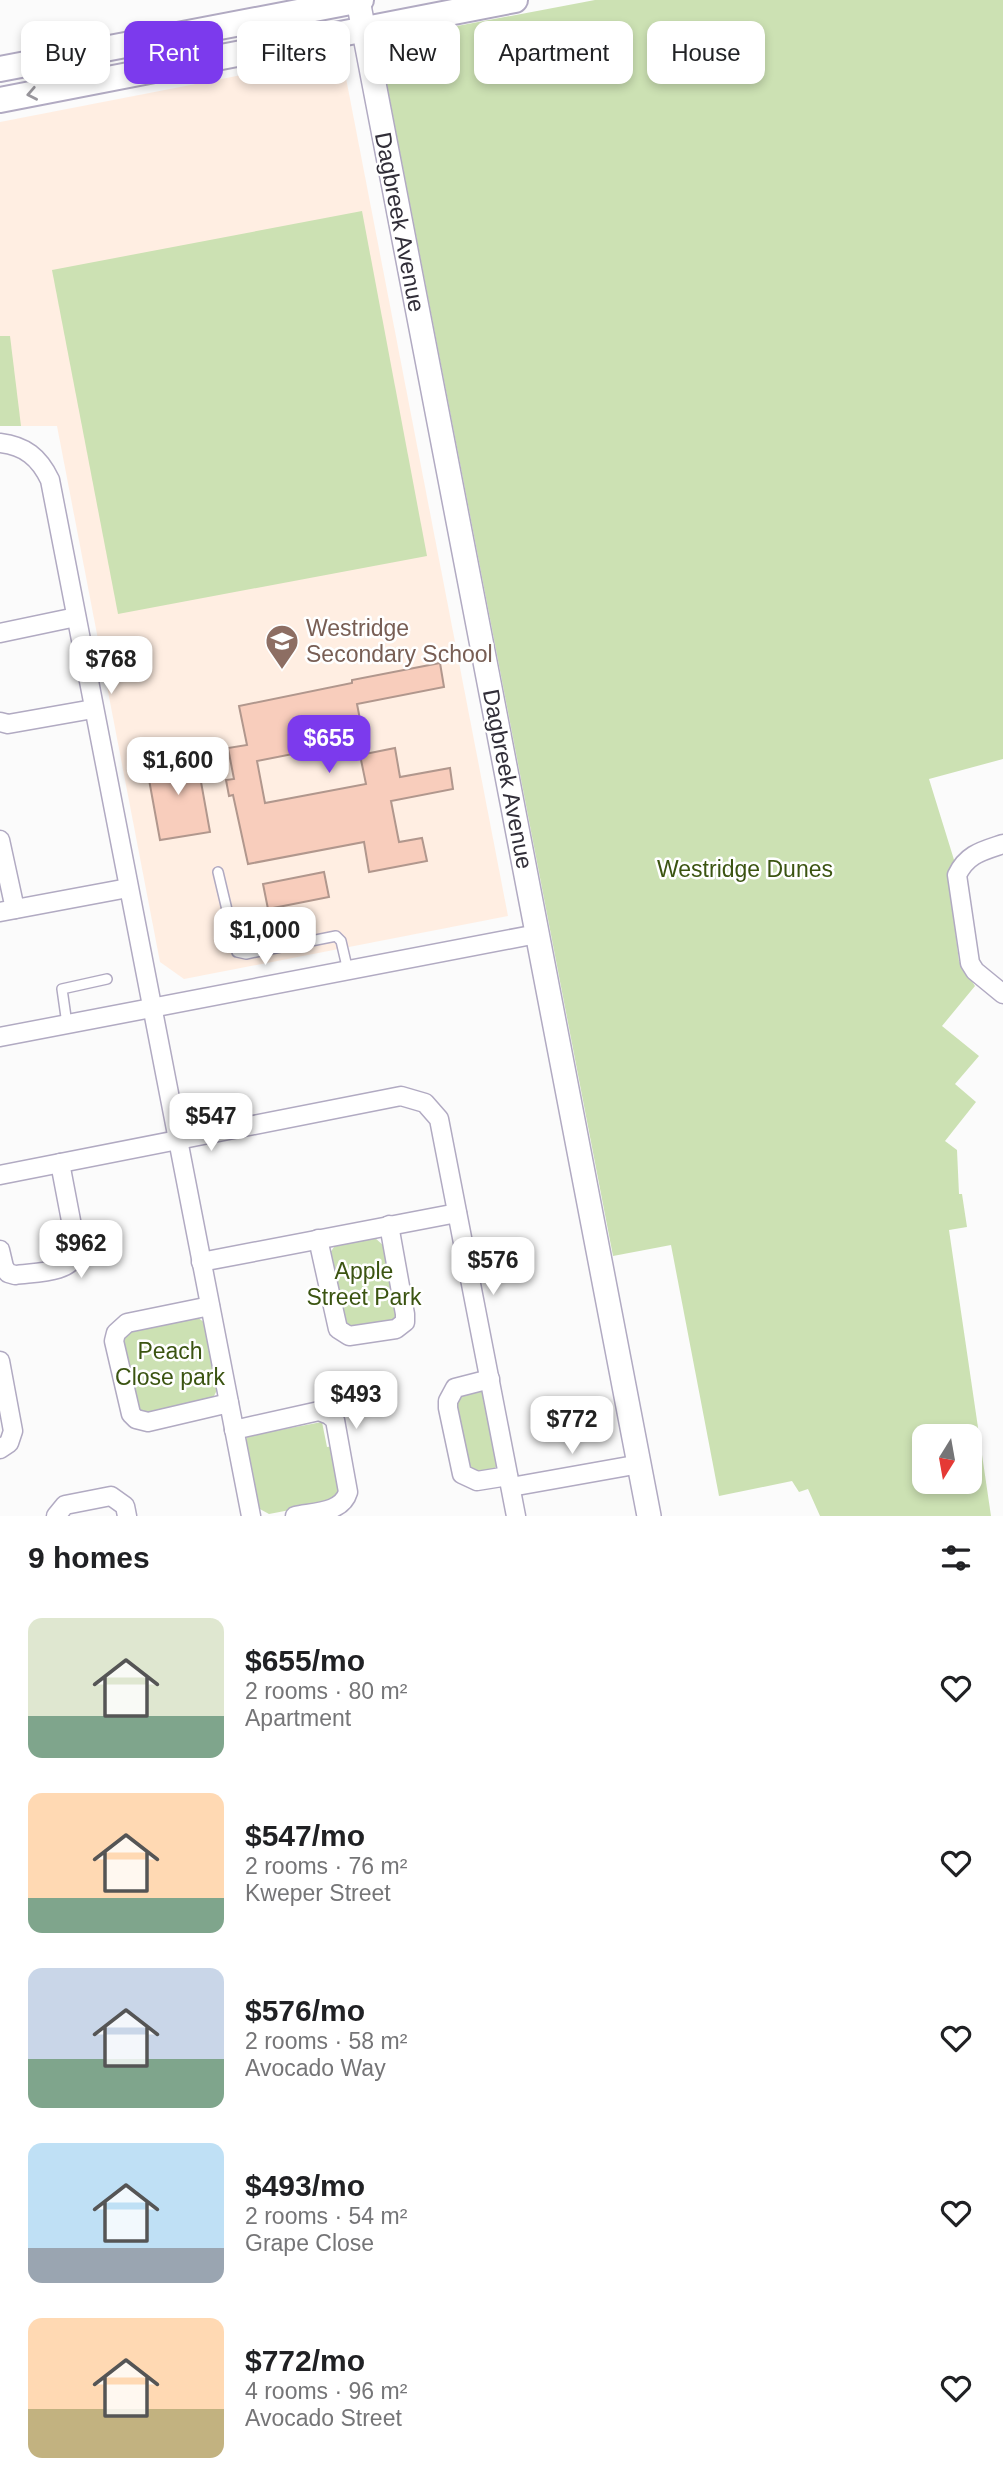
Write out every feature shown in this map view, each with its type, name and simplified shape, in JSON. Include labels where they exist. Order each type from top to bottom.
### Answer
[{"type":"main road","points":[[0,69],[359,0]]},
{"type":"main road","points":[[0,100],[515,0]]},
{"type":"street","name":"Dagbreek Avenue","points":[[359,0],[649,1516]]},
{"type":"street","points":[[0,443],[14,445],[32,454],[43,465],[50,480],[251,1516]]},
{"type":"street","points":[[0,633],[76,617]]},
{"type":"street","points":[[0,722],[8,724],[93,709]]},
{"type":"street","points":[[0,840],[8,911],[128,888]]},
{"type":"street","points":[[1003,844],[972,854],[957,875],[970,963],[975,971],[1003,994]]},
{"type":"street","points":[[0,1037],[537,934]]},
{"type":"street","points":[[0,1175],[401,1096],[425,1103],[435,1111],[439,1119],[516,1516]]},
{"type":"street","points":[[0,1250],[4,1267],[8,1273],[15,1275],[66,1266],[74,1261],[77,1252],[60,1163]]},
{"type":"street","points":[[201,1262],[457,1213]]},
{"type":"street","points":[[318,1240],[338,1329],[349,1336],[396,1329],[405,1322],[405,1314],[389,1225]]},
{"type":"street","points":[[210,1306],[127,1323],[116,1333],[114,1341],[131,1414],[136,1419],[148,1422],[229,1403]]},
{"type":"street","points":[[0,1362],[13,1431],[9,1443],[0,1449]]},
{"type":"street","points":[[490,1380],[455,1388],[448,1401],[462,1474],[477,1481],[510,1481],[640,1464]]},
{"type":"street","points":[[234,1430],[319,1411],[334,1420],[348,1492],[346,1500],[337,1507],[295,1516]]},
{"type":"street","points":[[56,1516],[65,1505],[104,1496],[117,1498],[125,1506],[127,1516]]},
{"type":"lane","points":[[218,872],[235,948],[240,953],[336,936],[341,941],[348,971]]},
{"type":"lane","points":[[68,1024],[62,989],[107,979]]},
{"type":"shaded area","name":"Westridge Secondary School","points":[[237,76],[237,84],[347,84],[508,916],[184,979],[160,962],[57,426],[0,426],[0,122],[195,84],[223,84],[223,79]]},
{"type":"green space","name":"Westridge Dunes","points":[[595,0],[1003,0],[1003,759],[929,779],[955,863],[948,873],[959,961],[975,986],[942,1026],[979,1056],[955,1084],[976,1102],[945,1141],[957,1150],[959,1194],[962,1194],[967,1227],[949,1230],[977,1424],[912,1424],[912,1494],[982,1494],[982,1455],[991,1516],[820,1516],[808,1489],[799,1492],[792,1481],[719,1496],[671,1245],[613,1256],[387,84],[460,84],[460,25],[474,23],[474,84],[633,84],[633,21],[484,21]]},
{"type":"green space","points":[[362,211],[427,556],[118,614],[52,270]]},
{"type":"green space","points":[[0,336],[10,336],[21,426],[0,426]]},
{"type":"green space","name":"Apple Street Park","points":[[374,1237],[385,1247],[398,1313],[393,1321],[357,1330],[344,1325],[330,1253],[336,1244]]},
{"type":"green space","name":"Peach Close park","points":[[197,1317],[205,1323],[218,1388],[213,1398],[148,1413],[139,1411],[121,1339],[127,1330]]},
{"type":"green space","points":[[477,1389],[484,1393],[498,1464],[489,1472],[481,1473],[469,1471],[454,1400],[456,1395]]},
{"type":"green space","points":[[322,1422],[327,1447],[334,1446],[342,1490],[332,1502],[269,1514],[258,1508],[244,1442],[248,1436]]},
{"type":"building","points":[[440,663],[444,687],[357,704],[364,740],[257,761],[265,803],[366,784],[360,755],[395,748],[400,777],[450,768],[453,789],[391,801],[399,842],[422,838],[427,861],[369,872],[364,842],[248,864],[233,795],[229,796],[226,780],[234,779],[228,748],[247,745],[239,706]]},
{"type":"building","points":[[196,754],[210,832],[160,840],[146,763]]},
{"type":"building","points":[[324,872],[329,897],[268,909],[263,884]]},
{"type":"place","name":"Westridge Secondary School","points":[[282,671]]}]
